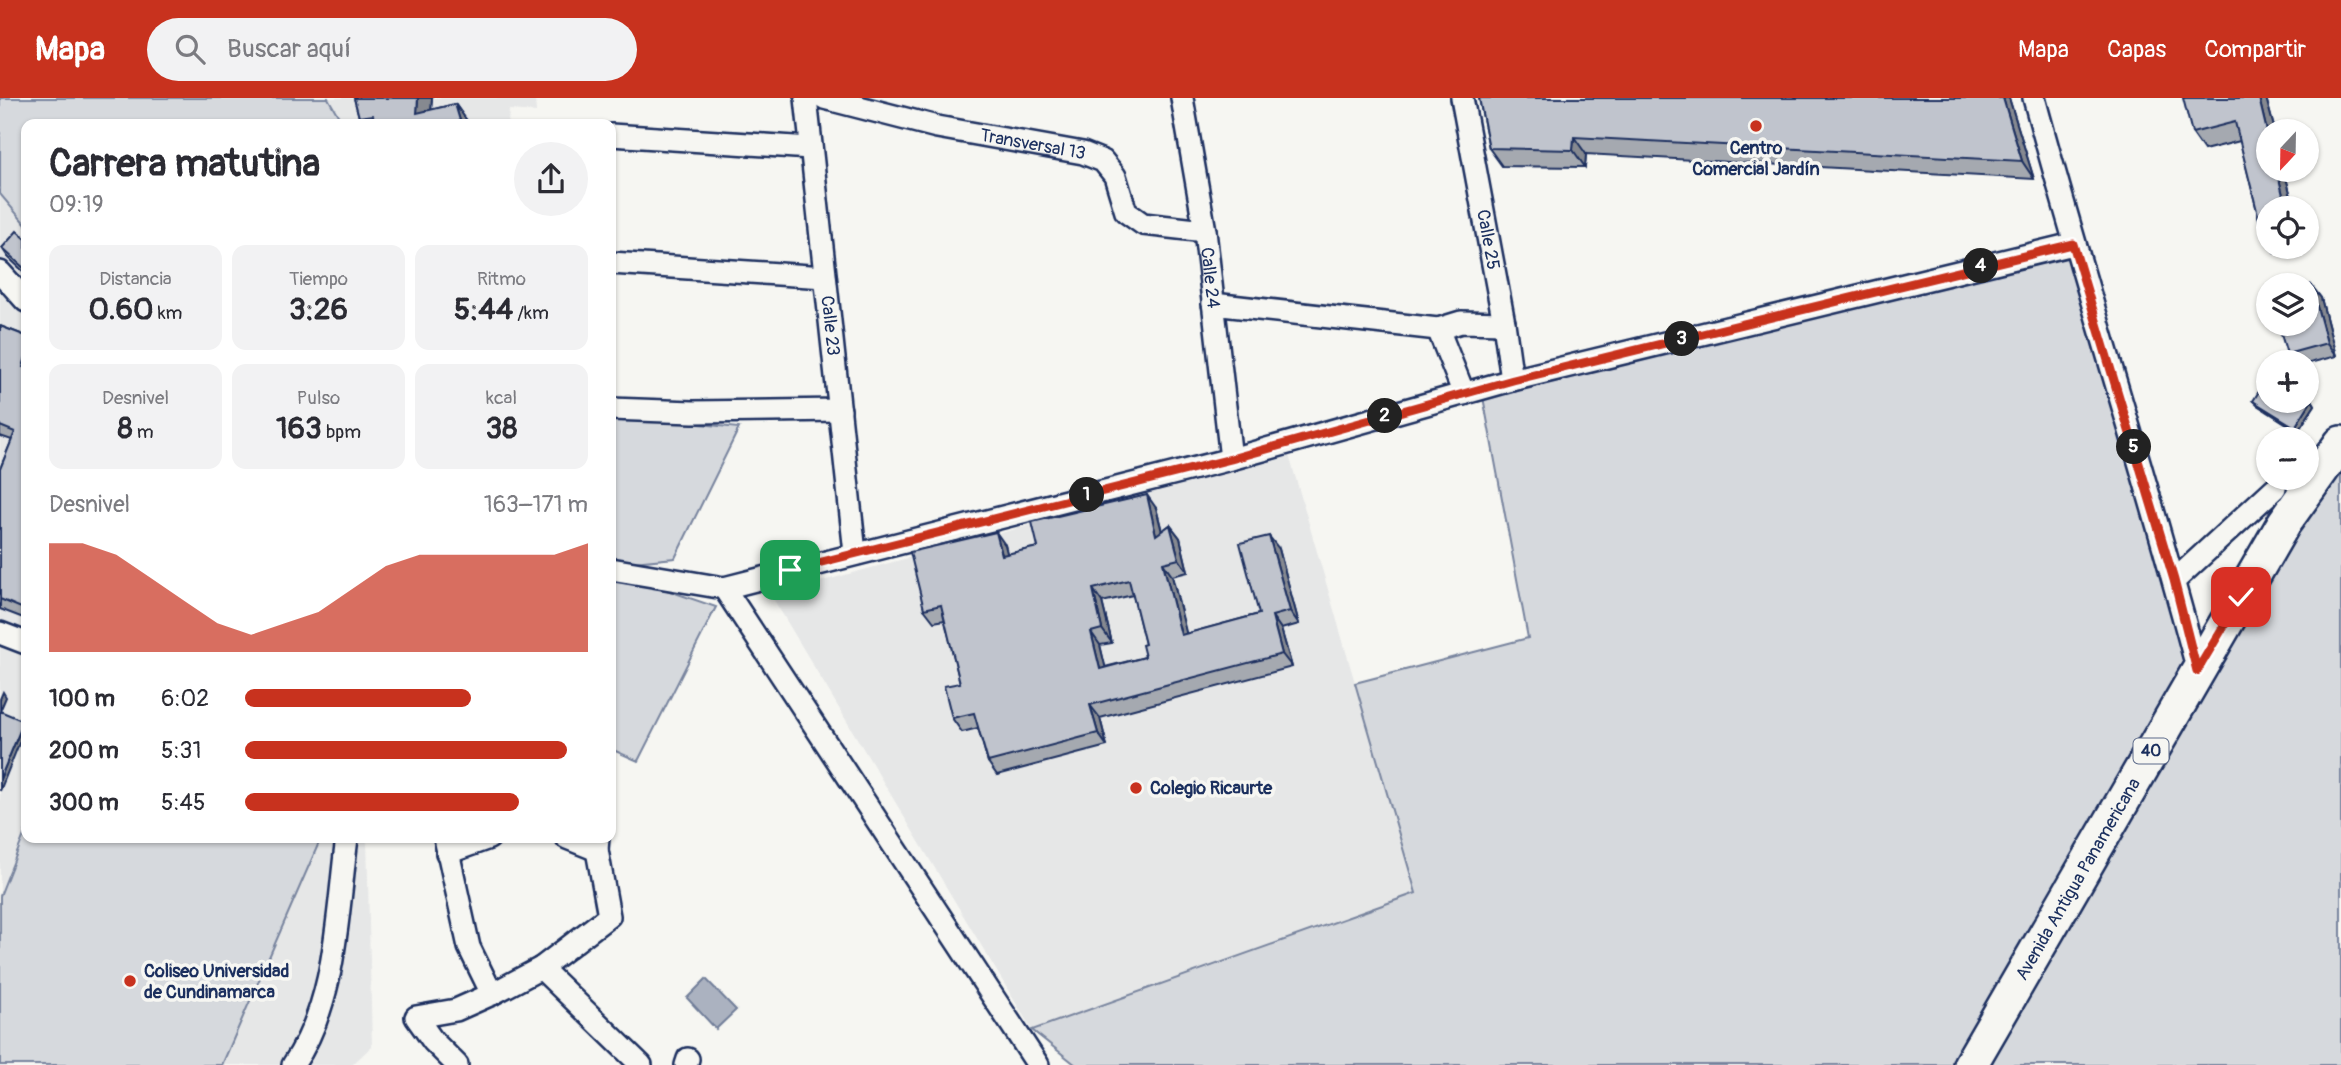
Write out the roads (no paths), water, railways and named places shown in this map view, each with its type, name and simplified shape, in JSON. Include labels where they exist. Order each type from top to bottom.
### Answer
[{"type":"main road","name":"Avenida Antigua Panamericana","points":[[1970,1065],[2284,523],[2341,443]]},
{"type":"street","name":"Calle 23","points":[[806,98],[855,553]]},
{"type":"street","name":"Transversal 13","points":[[824,98],[937,127],[1083,153],[1103,161],[1115,176],[1126,212],[1143,224],[1205,231]]},
{"type":"street","name":"Calle 24","points":[[1182,98],[1205,231],[1231,459]]},
{"type":"street","name":"Calle 25","points":[[1462,98],[1513,380]]},
{"type":"street","points":[[2034,98],[2073,244],[2174,580],[2197,671]]},
{"type":"street","points":[[616,135],[810,148]]},
{"type":"street","points":[[616,570],[724,587],[1231,459],[1513,380],[2073,244]]},
{"type":"street","points":[[616,263],[825,277]]},
{"type":"street","points":[[0,272],[21,295]]},
{"type":"street","points":[[1213,304],[1438,329],[1461,322],[1504,323]]},
{"type":"street","points":[[1438,329],[1464,394]]},
{"type":"street","points":[[616,409],[693,412],[840,410]]},
{"type":"street","points":[[2174,580],[2273,490]]},
{"type":"street","points":[[724,587],[1038,1065]]},
{"type":"street","points":[[0,633],[21,641]]},
{"type":"street","points":[[293,1065],[318,1019],[328,984],[346,843]]},
{"type":"street","points":[[457,1065],[433,1041],[416,1017],[456,1010],[492,994],[541,968],[609,916],[598,844]]},
{"type":"street","points":[[446,846],[469,947],[492,994]]},
{"type":"street","points":[[541,968],[640,1065]]},
{"type":"place","name":"Centro Comercial Jardín","points":[[1756,126]]},
{"type":"place","name":"Colegio Ricaurte","points":[[1136,788]]},
{"type":"place","name":"Coliseo Universidad de Cundinamarca","points":[[130,981]]}]
